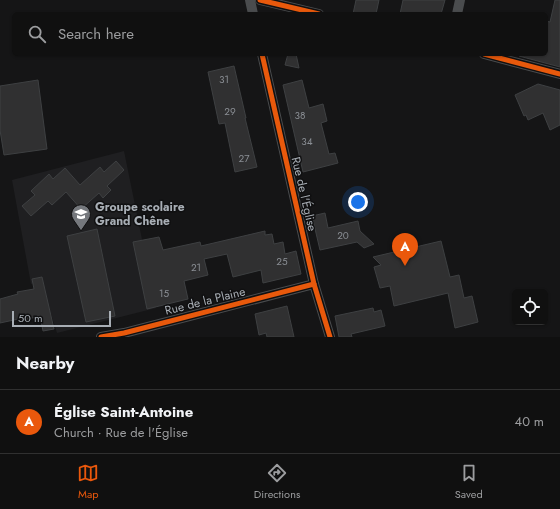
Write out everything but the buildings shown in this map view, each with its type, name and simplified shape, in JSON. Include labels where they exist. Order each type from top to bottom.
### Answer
[{"type":"street","points":[[250,0],[253,12]]},
{"type":"street","points":[[260,0],[311,12]]},
{"type":"street","points":[[457,12],[460,0]]},
{"type":"street","name":"Rue de l'Église","points":[[262,56],[314,284],[330,337]]},
{"type":"street","points":[[492,56],[560,74]]},
{"type":"street","name":"Rue de la Plaine","points":[[101,337],[124,333],[314,284]]},
{"type":"shaded area","name":"Groupe scolaire Grand Chêne","points":[[124,151],[156,308],[57,333],[41,282],[31,284],[12,180]]},
{"type":"cycle path","points":[[260,0],[311,12]]},
{"type":"cycle path","points":[[262,56],[314,284],[330,337]]},
{"type":"cycle path","points":[[492,56],[560,74]]},
{"type":"cycle path","points":[[101,337],[124,333],[314,284]]},
{"type":"place","name":"Groupe scolaire Grand Chêne","points":[[81,231]]},
{"type":"place","name":"Église Saint-Antoine","points":[[405,266]]}]
